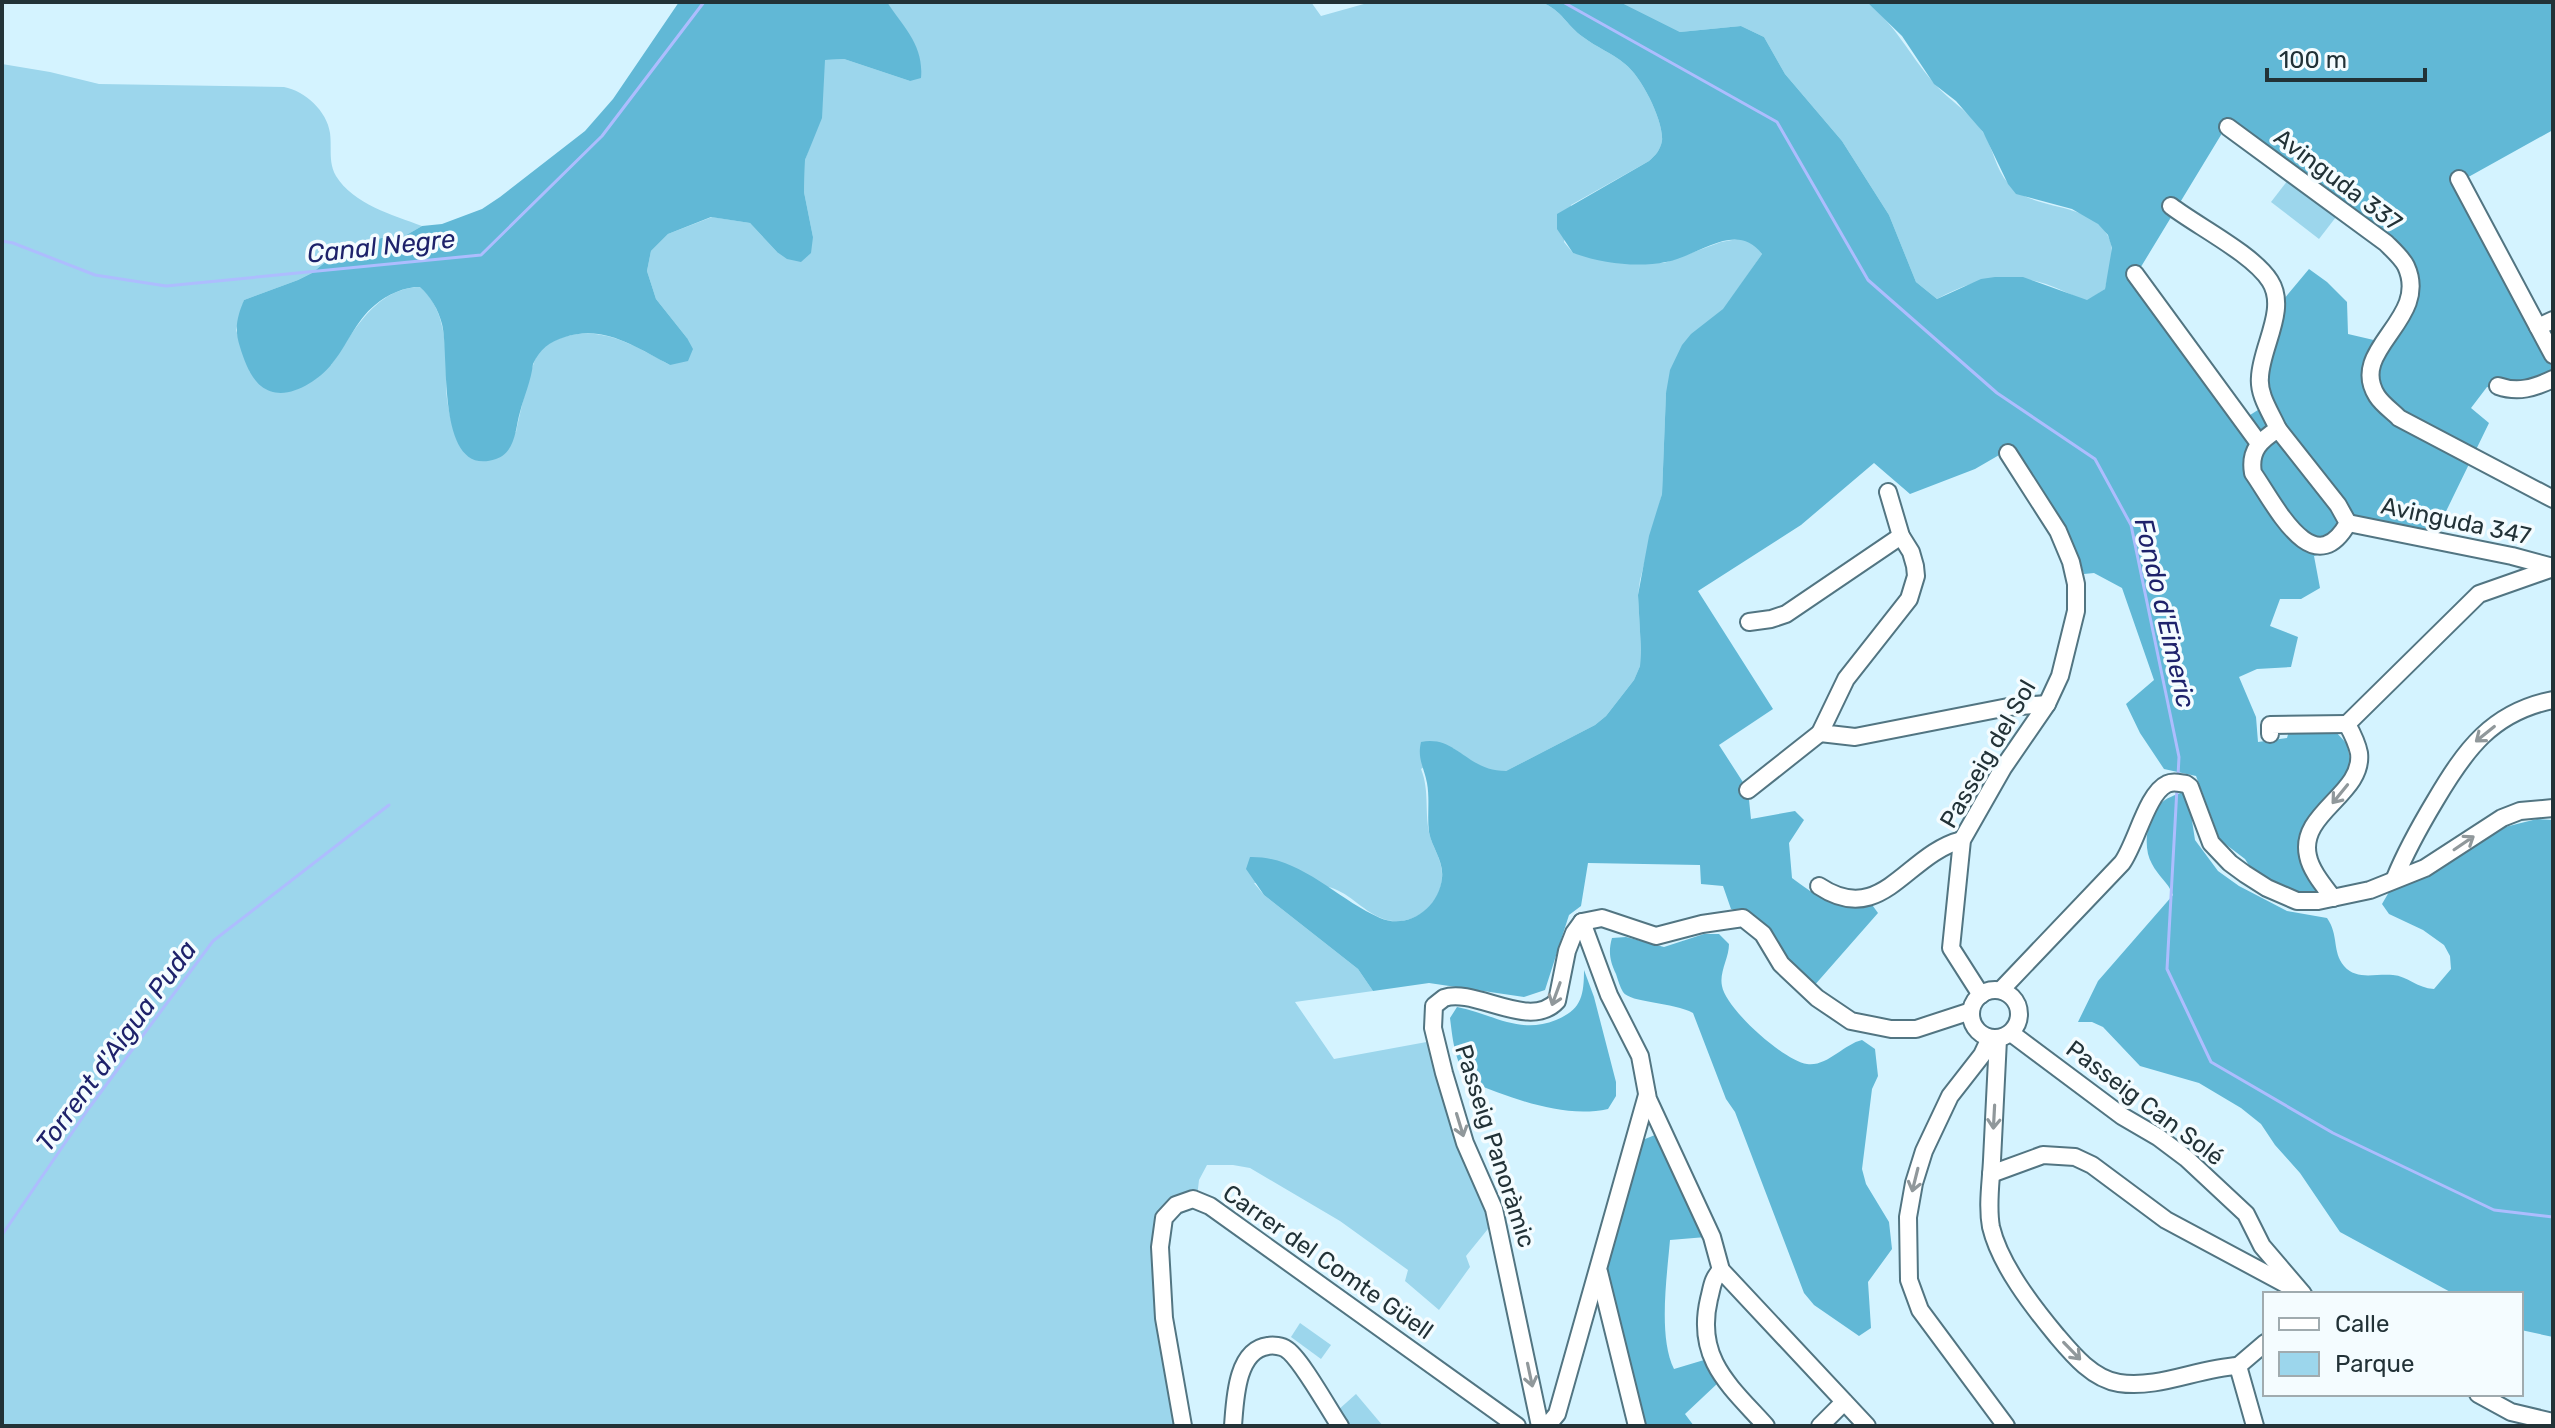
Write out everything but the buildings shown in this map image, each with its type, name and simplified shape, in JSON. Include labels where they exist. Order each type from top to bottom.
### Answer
[{"type":"street","name":"Avinguda 337","points":[[2228,127],[2386,243],[2406,264],[2410,291],[2405,309],[2395,330],[2374,355],[2370,370],[2372,386],[2378,398],[2399,418],[2553,499]]},
{"type":"street","points":[[2459,179],[2545,324],[2553,355]]},
{"type":"street","points":[[2171,206],[2253,263],[2271,282],[2276,294],[2276,307],[2259,377],[2262,393],[2278,429],[2338,505],[2348,523],[2330,546],[2317,547],[2297,536],[2253,473],[2251,461],[2258,442],[2278,429]]},
{"type":"street","points":[[2135,274],[2258,442]]},
{"type":"street","points":[[2498,386],[2519,390],[2553,379]]},
{"type":"street","name":"Passeig del Sol","points":[[1981,995],[1951,948],[1962,840],[2003,768],[2047,704],[2060,676],[2076,611],[2076,584],[2058,531],[2008,453]]},
{"type":"street","points":[[1748,790],[1820,733],[1846,679],[1909,599],[1916,576],[1915,566],[1901,536],[1888,492]]},
{"type":"street","name":"Avinguda 347","points":[[2348,523],[2512,556],[2553,568]]},
{"type":"street","points":[[1749,622],[1786,614],[1901,536]]},
{"type":"street","points":[[2270,734],[2270,725],[2347,724],[2479,594],[2553,568]]},
{"type":"street","points":[[2395,878],[2408,847],[2462,755],[2512,713],[2531,704],[2553,700]]},
{"type":"street","points":[[1820,733],[1855,737],[2008,707],[2047,704]]},
{"type":"street","points":[[2333,898],[2307,854],[2308,839],[2358,766],[2358,749],[2347,724]]},
{"type":"street","points":[[1999,1037],[1979,1033],[1972,1023],[1971,1011],[1981,995],[2001,990],[2122,863],[2158,790],[2163,786],[2177,782],[2190,787],[2211,843],[2230,863],[2267,888],[2297,901],[2370,890],[2425,868],[2502,818],[2520,811],[2553,808]]},
{"type":"street","points":[[1819,886],[1846,899],[1860,900],[1889,887],[1946,844],[1962,840]]},
{"type":"street","points":[[1867,1426],[1725,1276],[1709,1228],[1647,1095],[1640,1056],[1609,995],[1582,922],[1602,918],[1656,936],[1702,924],[1743,918],[1763,934],[1781,964],[1817,998],[1851,1021],[1891,1029],[1916,1029],[1971,1011]]},
{"type":"street","name":"Passeig Panoràmic","points":[[1540,1426],[1494,1209],[1465,1143],[1444,1073],[1432,1013],[1434,1006],[1444,998],[1462,998],[1523,1011],[1552,1007],[1557,1001],[1570,942],[1582,922]]},
{"type":"street","points":[[2001,990],[2015,1000],[2019,1008],[2017,1026],[1999,1037],[1950,1096],[1924,1151],[1914,1183],[1907,1239],[1909,1280],[1920,1310],[2006,1426]]},
{"type":"street","points":[[1999,1037],[1991,1226],[2000,1250],[2033,1307],[2085,1365],[2115,1382],[2155,1383],[2213,1367],[2238,1366],[2263,1345]]},
{"type":"street","name":"Passeig Can Solé","points":[[1999,1037],[2158,1137],[2186,1158],[2246,1214],[2262,1246],[2301,1292]]},
{"type":"street","points":[[1547,1426],[1557,1414],[1597,1298],[1598,1269],[1647,1095]]},
{"type":"street","points":[[1633,1138],[1644,1129],[1659,1131],[1666,1138]]},
{"type":"street","points":[[1991,1174],[2043,1155],[2075,1157],[2092,1165],[2166,1220],[2301,1292]]},
{"type":"street","name":"Carrer del Comte Güell","points":[[1183,1426],[1164,1318],[1160,1247],[1164,1218],[1176,1205],[1193,1199],[1210,1206],[1517,1426]]},
{"type":"street","points":[[1725,1276],[1710,1296],[1707,1324],[1710,1359],[1766,1426]]},
{"type":"street","points":[[1597,1298],[1637,1426]]},
{"type":"street","points":[[1233,1426],[1235,1399],[1246,1360],[1257,1349],[1275,1346],[1286,1348],[1296,1358],[1340,1426]]},
{"type":"street","points":[[2238,1366],[2255,1426]]},
{"type":"street","points":[[2480,1396],[2508,1419],[2553,1422]]},
{"type":"street","points":[[1820,1426],[1844,1402]]},
{"type":"green space","points":[[887,2],[1311,2],[1321,16],[1371,2],[1541,2],[1583,37],[1631,70],[1650,100],[1662,132],[1660,147],[1649,161],[1571,205],[1564,242],[1573,253],[1616,263],[1664,263],[1738,239],[1753,242],[1762,254],[1666,393],[1662,494],[1638,595],[1640,666],[1634,680],[1606,716],[1595,725],[1506,771],[1491,771],[1478,766],[1453,748],[1421,769],[1428,828],[1440,861],[1442,877],[1436,898],[1422,913],[1412,918],[1392,921],[1381,918],[1328,887],[1254,883],[1264,895],[1358,969],[1373,991],[1295,1002],[1334,1059],[1432,1041],[1496,1219],[1466,1256],[1470,1267],[1439,1310],[1405,1281],[1408,1270],[1340,1221],[1250,1168],[1207,1165],[1199,1180],[1196,1206],[1176,1217],[1168,1233],[1158,1294],[1181,1426],[2,1426],[2,64],[99,84],[284,87],[307,98],[320,110],[328,125],[332,165],[343,186],[374,207],[422,226],[403,237],[364,242],[339,251],[312,273],[244,300],[236,330],[250,372],[331,365],[357,326],[378,303],[405,289],[421,287],[430,297],[440,319],[446,357],[447,398],[457,440],[516,432],[535,359],[542,348],[558,339],[573,335],[602,335],[630,344],[670,365],[687,338],[656,299],[647,271],[651,251],[668,234],[712,217],[750,223],[777,252],[813,237],[804,192],[805,160],[815,132],[824,60],[844,59],[910,81]]},
{"type":"green space","points":[[1620,2],[1867,2],[1895,31],[1933,82],[1978,126],[2008,183],[2031,199],[2074,211],[2099,224],[2108,236],[2112,249],[2105,289],[2087,301],[2046,284],[2003,278],[1964,286],[1937,299],[1916,282],[1889,215],[1842,141],[1785,74],[1764,37],[1741,26],[1680,32]]},
{"type":"green space","points":[[2288,180],[2336,217],[2319,239],[2271,202]]},
{"type":"green space","points":[[1300,1323],[1331,1345],[1321,1359],[1291,1337]]},
{"type":"green space","points":[[1356,1394],[1383,1426],[1347,1426],[1337,1411]]},
{"type":"shaded area","points":[[679,2],[887,2],[912,37],[919,56],[921,78],[910,81],[844,59],[825,60],[822,118],[805,160],[804,192],[813,237],[811,253],[801,262],[787,259],[750,223],[711,217],[668,234],[651,251],[647,271],[656,299],[693,349],[688,361],[670,365],[633,345],[607,336],[579,334],[554,341],[542,350],[533,364],[514,439],[503,456],[496,459],[476,460],[463,451],[454,434],[449,411],[442,324],[434,304],[420,287],[396,292],[375,305],[362,318],[337,358],[308,384],[279,393],[257,382],[246,363],[237,334],[244,300],[312,273],[339,251],[382,238],[403,237],[422,226],[442,224],[482,209],[500,197],[585,131],[613,99]]},
{"type":"shaded area","points":[[1541,2],[1620,2],[1680,32],[1741,26],[1764,37],[1785,74],[1842,141],[1889,215],[1916,282],[1937,299],[1981,279],[2023,277],[2087,300],[2105,289],[2112,248],[2108,235],[2098,224],[2072,209],[2016,194],[1983,132],[1956,101],[1934,84],[1902,36],[1867,2],[2553,2],[2553,130],[2454,185],[2533,334],[2553,365],[2553,384],[2521,395],[2487,387],[2471,408],[2489,423],[2435,534],[2352,530],[2337,550],[2314,556],[2320,588],[2301,599],[2280,599],[2270,626],[2298,637],[2291,667],[2257,669],[2239,677],[2256,717],[2258,742],[2287,738],[2289,731],[2335,731],[2347,744],[2352,770],[2305,827],[2320,887],[2318,895],[2298,897],[2255,875],[2245,859],[2220,840],[2196,776],[2164,769],[2140,733],[2126,704],[2154,680],[2122,588],[2094,573],[2084,574],[2063,524],[2013,447],[1975,469],[1910,494],[1874,463],[1801,525],[1698,591],[1773,709],[1719,745],[1748,790],[1751,819],[1795,811],[1804,820],[1789,843],[1792,878],[1836,903],[1870,902],[1878,913],[1813,987],[1790,966],[1747,914],[1731,909],[1723,886],[1701,884],[1700,865],[1588,863],[1581,906],[1569,915],[1545,990],[1524,997],[1429,983],[1373,991],[1358,969],[1264,895],[1246,869],[1250,857],[1286,863],[1380,918],[1401,921],[1420,914],[1435,899],[1442,878],[1440,860],[1429,832],[1428,789],[1420,758],[1421,742],[1444,744],[1481,765],[1506,771],[1595,725],[1606,716],[1634,680],[1640,666],[1638,595],[1649,536],[1662,494],[1666,393],[1670,370],[1682,345],[1723,309],[1762,254],[1752,244],[1741,240],[1717,243],[1679,259],[1643,265],[1619,264],[1573,253],[1557,229],[1557,214],[1649,161],[1660,147],[1662,132],[1650,100],[1631,70],[1583,37]],"holes":[[[2224,130],[2383,238],[2401,265],[2408,296],[2378,341],[2348,334],[2347,302],[2309,269],[2279,305],[2265,374],[2269,403],[2239,422],[2133,280]]]},
{"type":"shaded area","points":[[2183,792],[2191,814],[2195,840],[2218,871],[2239,886],[2287,911],[2327,918],[2340,961],[2349,971],[2361,975],[2398,976],[2434,989],[2451,969],[2450,956],[2444,945],[2423,930],[2389,914],[2382,904],[2389,892],[2415,881],[2497,829],[2537,819],[2553,820],[2553,1337],[2523,1330],[2523,1292],[2450,1292],[2340,1232],[2300,1173],[2261,1124],[2199,1083],[2140,1066],[2103,1027],[2092,1022],[2078,1022],[2098,981],[2173,895],[2154,868],[2147,849],[2147,832],[2152,816],[2168,798]]},
{"type":"shaded area","points":[[1704,934],[1719,934],[1729,944],[1721,981],[1726,996],[1757,1032],[1785,1054],[1797,1061],[1814,1064],[1862,1040],[1875,1049],[1878,1076],[1872,1089],[1862,1169],[1866,1184],[1889,1222],[1892,1249],[1868,1282],[1871,1328],[1859,1336],[1814,1305],[1804,1293],[1735,1112],[1726,1099],[1693,1013],[1627,996],[1620,986],[1610,956],[1612,938],[1626,937],[1664,947]]},
{"type":"shaded area","points":[[1584,970],[1616,1082],[1616,1096],[1608,1109],[1556,1109],[1470,1082],[1458,1060],[1454,1044],[1450,1018],[1457,1007],[1506,1022],[1543,1024],[1564,1016],[1576,1007],[1582,995]]},
{"type":"shaded area","points":[[1655,1135],[1661,1140],[1706,1237],[1670,1240],[1666,1288],[1666,1340],[1674,1369],[1704,1360],[1719,1382],[1685,1414],[1694,1426],[1644,1426],[1606,1268],[1640,1141]]},
{"type":"waterway","name":"Canal Negre","points":[[2,241],[95,275],[166,286],[481,255],[602,136],[704,2]]},
{"type":"waterway","name":"Fondo d'Eimeric","points":[[1563,2],[1777,122],[1868,280],[1997,393],[2095,459],[2131,525],[2179,757],[2178,776]]},
{"type":"waterway","name":"Fondo d'Eimeric","points":[[2177,788],[2167,969],[2211,1062],[2333,1133],[2494,1210],[2553,1217]]},
{"type":"waterway","name":"Torrent d'Aigua Puda","points":[[2,1235],[89,1108],[213,941],[389,805]]}]
